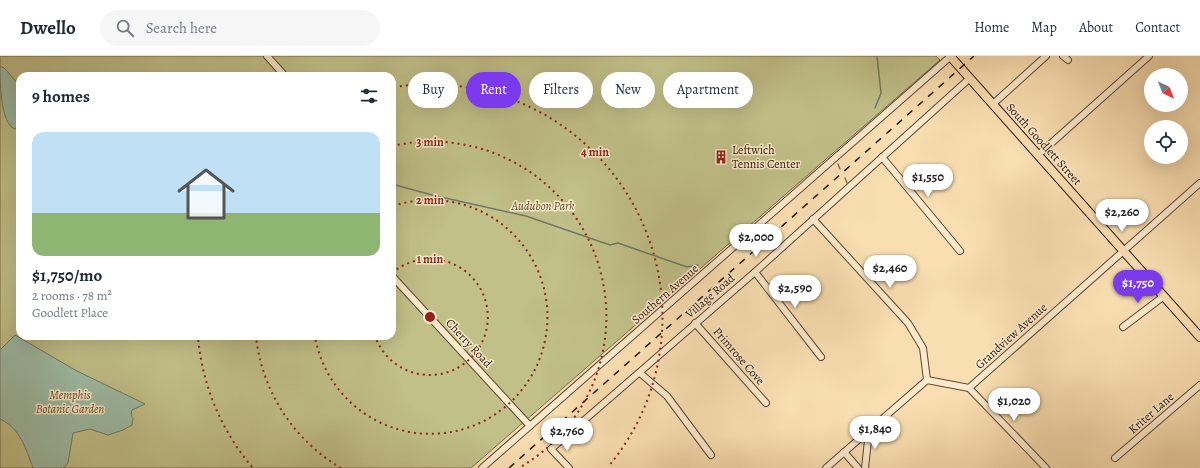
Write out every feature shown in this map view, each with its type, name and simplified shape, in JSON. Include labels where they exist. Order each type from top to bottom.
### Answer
[{"type":"main road","name":"South Goodlett Street","points":[[950,56],[1200,337]]},
{"type":"street","points":[[266,56],[281,72]]},
{"type":"street","name":"Southern Avenue","points":[[482,468],[950,56]]},
{"type":"street","points":[[993,104],[1046,56]]},
{"type":"street","points":[[1038,155],[1149,56]]},
{"type":"street","name":"Village Road","points":[[569,468],[551,449],[640,373],[970,78]]},
{"type":"street","points":[[882,157],[960,251]]},
{"type":"street","name":"Grandview Avenue","points":[[969,388],[1200,183]]},
{"type":"street","points":[[813,219],[908,322],[923,348],[927,380]]},
{"type":"street","points":[[754,272],[821,357]]},
{"type":"street","name":"Cherry Road","points":[[396,280],[530,426]]},
{"type":"street","points":[[1123,327],[1164,296]]},
{"type":"street","name":"Primrose Cove","points":[[695,323],[766,403]]},
{"type":"street","points":[[640,373],[667,396],[711,455]]},
{"type":"street","points":[[927,380],[969,388],[1046,468]]},
{"type":"street","points":[[826,468],[927,380]]},
{"type":"street","name":"Kriter Lane","points":[[1115,458],[1200,385]]},
{"type":"street","points":[[865,468],[869,431]]},
{"type":"street","points":[[844,452],[858,468]]},
{"type":"green space","name":"Audubon Park","points":[[0,56],[936,56],[940,60],[471,468],[0,468]]},
{"type":"shaded area","points":[[0,66],[3,67],[16,81],[16,128],[13,128],[8,123],[5,115],[2,105]]},
{"type":"shaded area","points":[[15,335],[16,340],[24,340],[77,371],[145,404],[132,410],[132,425],[123,430],[108,435],[90,429],[73,433],[68,463],[63,468],[33,468],[25,447],[17,433],[7,423],[0,419],[0,350]]},
{"type":"waterway","points":[[875,108],[881,93],[877,56]]},
{"type":"waterway","points":[[838,164],[840,169]]},
{"type":"waterway","points":[[845,178],[847,183]]},
{"type":"waterway","points":[[396,185],[432,195],[526,216],[610,245],[618,243],[687,267],[698,265]]},
{"type":"railway","points":[[509,468],[974,56]]},
{"type":"place","name":"Leftwich Tennis Center","points":[[721,157]]},
{"type":"park label","name":"Memphis Botanic Garden","points":[[70,402]]}]
